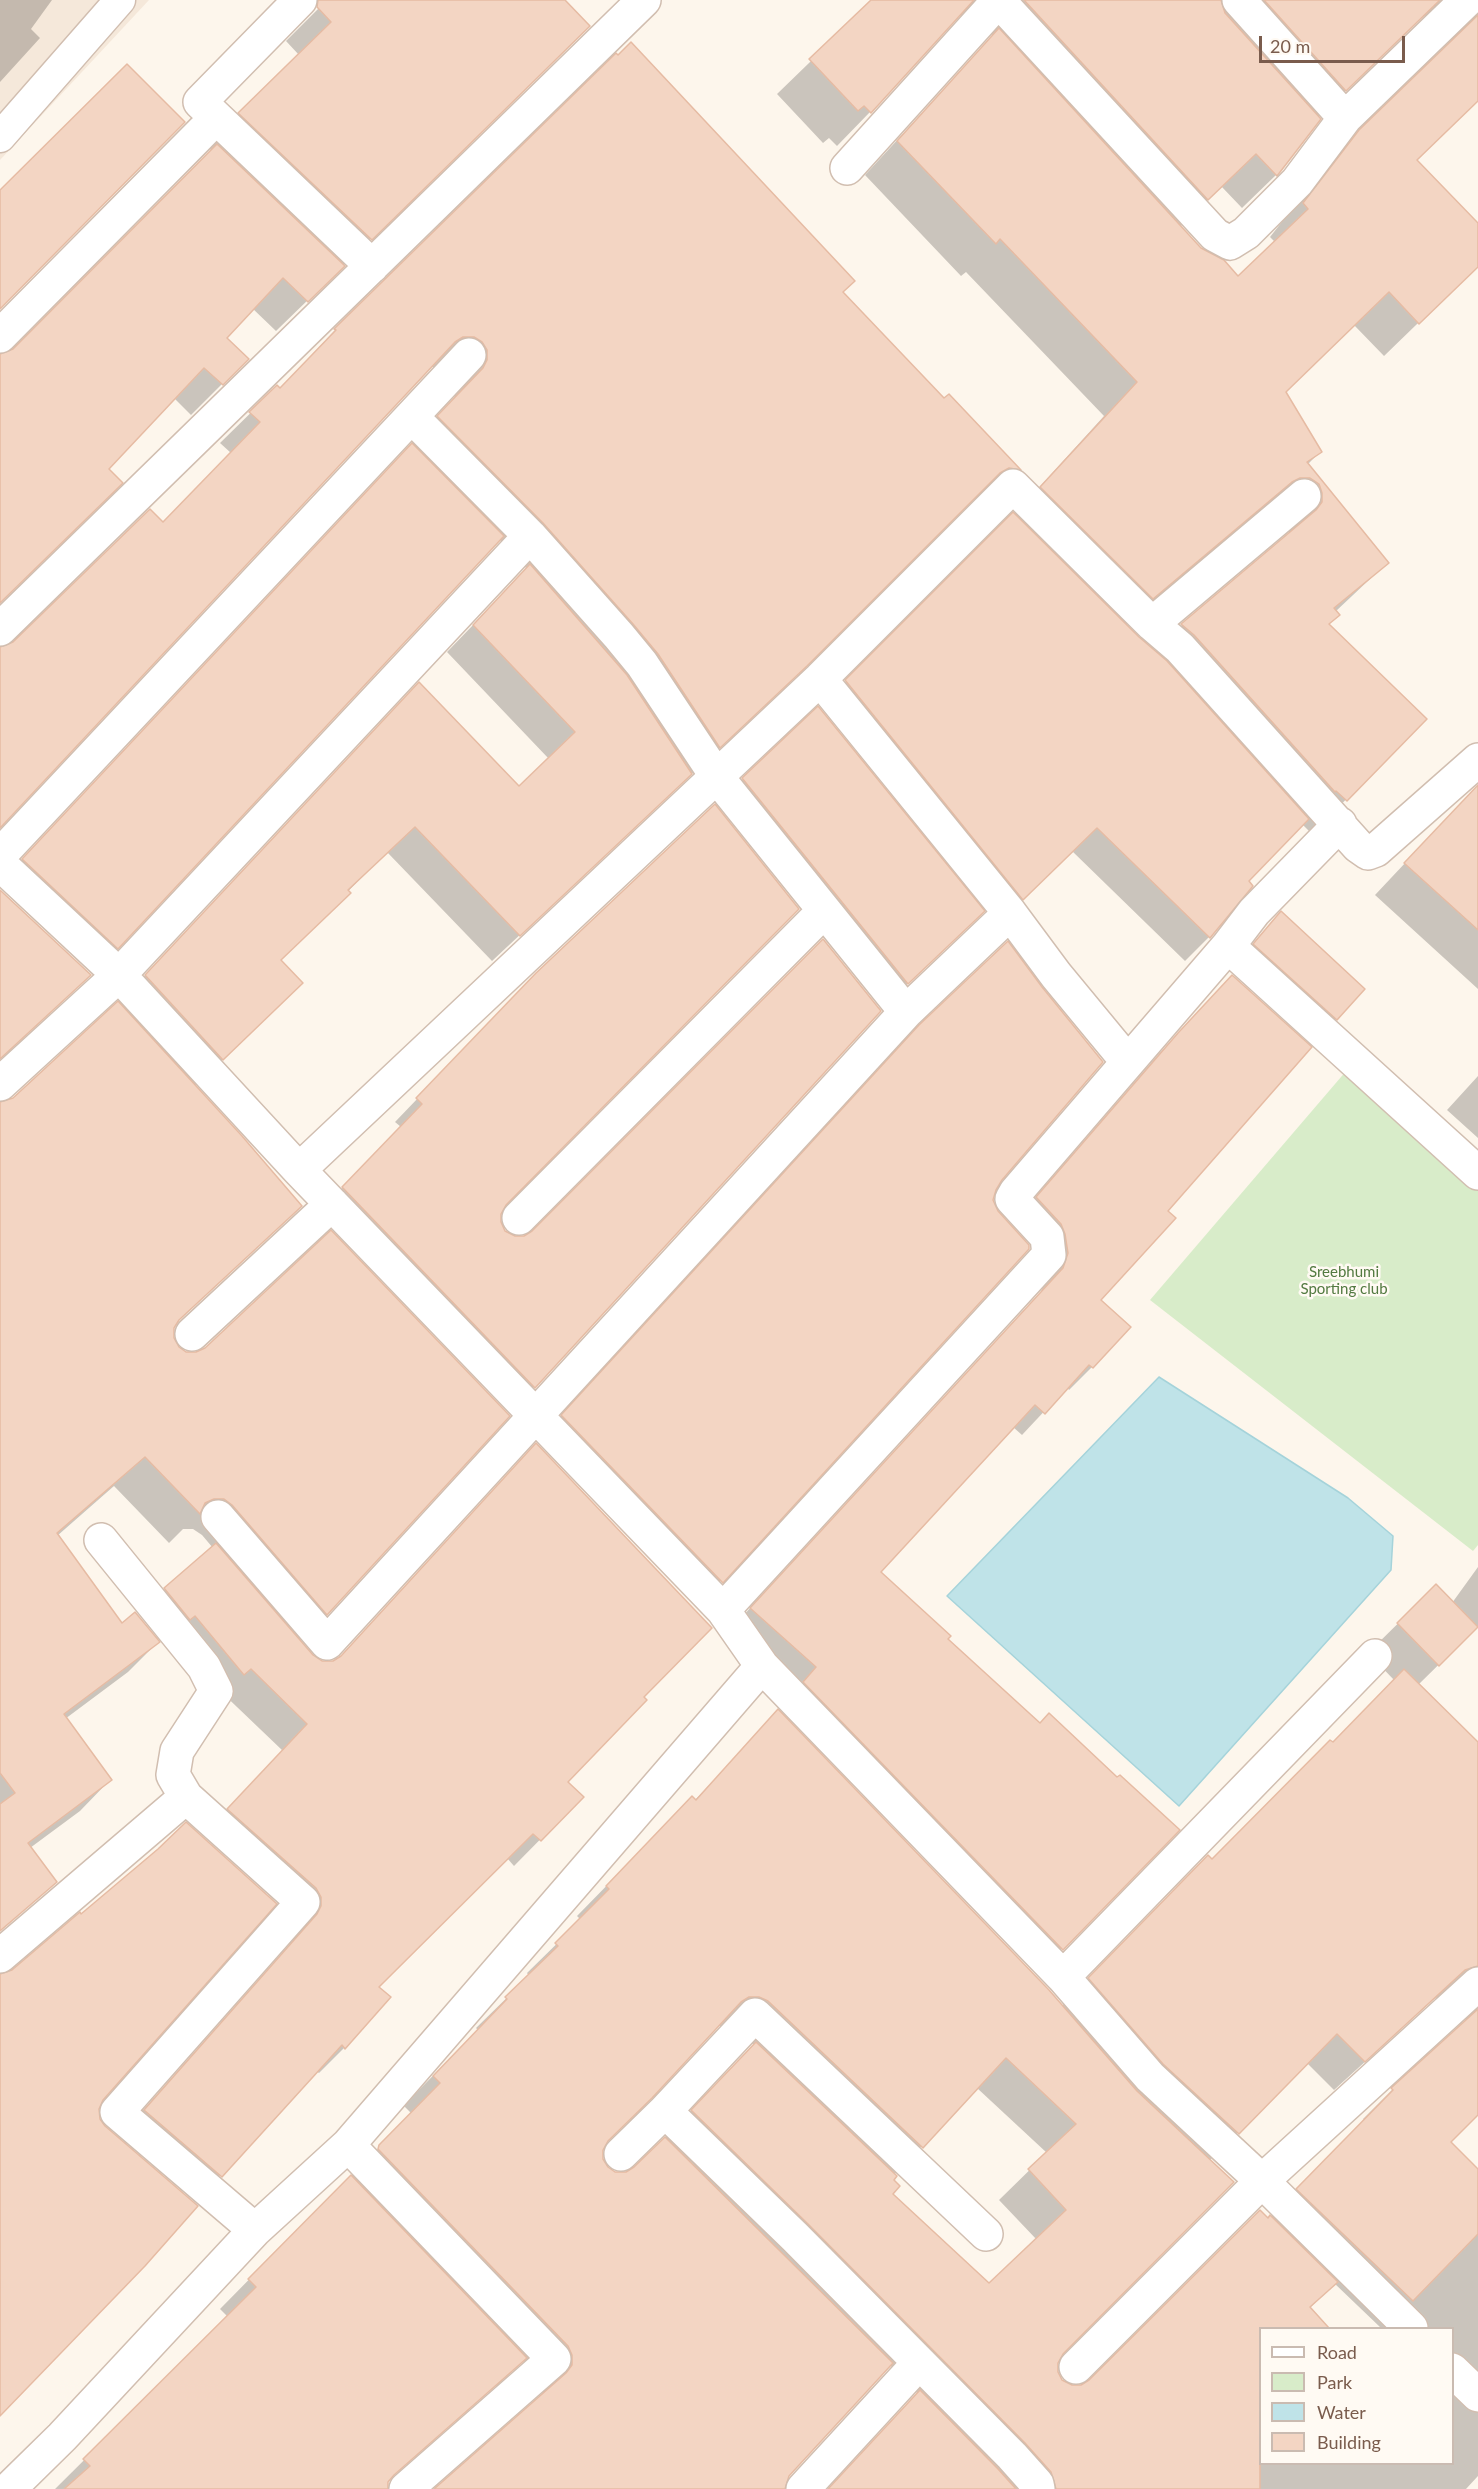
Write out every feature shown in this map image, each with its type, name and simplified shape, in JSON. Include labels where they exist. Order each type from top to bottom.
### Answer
[{"type":"street","points":[[300,0],[200,102],[372,266]]},
{"type":"street","points":[[0,629],[644,0]]},
{"type":"street","points":[[847,168],[999,0],[1215,235],[1230,243],[1246,233],[1297,183],[1345,118],[1467,0]]},
{"type":"street","points":[[1239,0],[1345,118]]},
{"type":"street","points":[[0,336],[216,118]]},
{"type":"street","points":[[0,855],[469,355]]},
{"type":"street","points":[[412,417],[530,536],[642,664],[717,777],[906,1012]]},
{"type":"street","points":[[299,1170],[820,679],[1013,486],[1152,624],[1180,648],[1359,846],[1368,853],[1376,850],[1478,760]]},
{"type":"street","points":[[1152,624],[1304,496]]},
{"type":"street","points":[[0,1084],[119,975],[530,536]]},
{"type":"street","points":[[820,679],[1127,1061]]},
{"type":"street","points":[[723,1610],[1048,1255],[1047,1237],[1012,1199],[1016,1192],[1228,946],[1254,912],[1340,824]]},
{"type":"street","points":[[0,864],[119,975],[299,1170],[723,1610],[762,1666],[1063,1977],[1150,2077],[1262,2181],[1410,2327]]},
{"type":"street","points":[[519,1218],[824,912]]},
{"type":"street","points":[[218,1517],[327,1642],[906,1012],[1010,913]]},
{"type":"street","points":[[1228,946],[1478,1173]]},
{"type":"street","points":[[192,1334],[332,1204]]},
{"type":"street","points":[[101,1540],[204,1667],[216,1691],[177,1751],[173,1776],[186,1797],[303,1902],[117,2112],[255,2230]]},
{"type":"street","points":[[1063,1977],[1375,1656]]},
{"type":"street","points":[[9,2489],[62,2438],[255,2230],[348,2145],[762,1666]]},
{"type":"street","points":[[0,1956],[186,1797]]},
{"type":"street","points":[[1076,2367],[1262,2181],[1478,1984]]},
{"type":"street","points":[[621,2154],[665,2111],[755,2015],[986,2234]]},
{"type":"street","points":[[665,2111],[795,2237],[1012,2456],[1038,2489]]},
{"type":"street","points":[[348,2145],[554,2360],[406,2489]]},
{"type":"street","points":[[803,2489],[919,2363]]},
{"type":"street","points":[[1454,2372],[1478,2395]]},
{"type":"lane","points":[[0,137],[120,0]]},
{"type":"shaded area","points":[[0,0],[149,0],[0,160]]},
{"type":"green space","name":"Sreebhumi Sporting club","points":[[1359,1056],[1478,1152],[1478,1545],[1473,1551],[1150,1300]]},
{"type":"water","points":[[1159,1377],[1348,1498],[1393,1536],[1391,1570],[1179,1806],[947,1596]]},
{"type":"building","points":[[318,0],[565,0],[590,26],[372,240],[238,113],[331,22],[317,7]]},
{"type":"building","points":[[871,0],[974,0],[871,113],[864,106],[858,111],[809,59]]},
{"type":"building","points":[[1024,0],[1221,0],[1225,13],[1321,119],[1277,176],[1256,154],[1208,200]]},
{"type":"building","points":[[1264,0],[1440,0],[1346,91]]},
{"type":"building","points":[[1478,15],[1478,101],[1417,160],[1478,223],[1478,267],[1419,324],[1389,292],[1286,392],[1322,452],[1307,462],[1389,563],[1334,608],[1340,615],[1329,624],[1427,719],[1347,801],[1335,792],[1194,635],[1181,624],[1316,510],[1322,502],[1319,484],[1310,478],[1300,478],[1292,482],[1153,599],[1040,487],[1137,382],[1000,239],[996,244],[897,141],[999,28],[1201,248],[1224,260],[1238,276],[1308,209],[1303,203],[1359,130]]},
{"type":"building","points":[[631,42],[855,281],[843,292],[944,398],[949,394],[1021,470],[1009,468],[1000,473],[807,666],[720,748],[658,654],[633,624],[543,523],[437,416],[483,368],[487,360],[487,350],[482,342],[474,337],[463,337],[455,342],[0,828],[0,647],[13,642],[150,509],[163,522],[260,422],[249,412],[277,385],[280,388],[336,330],[334,329],[616,53],[618,55]]},
{"type":"building","points":[[127,64],[185,122],[0,309],[0,190]]},
{"type":"building","points":[[217,144],[345,266],[308,302],[283,278],[227,338],[249,359],[223,385],[204,368],[109,469],[123,483],[0,603],[0,354],[13,349]]},
{"type":"building","points":[[412,443],[504,536],[118,949],[22,859]]},
{"type":"building","points":[[1013,512],[1139,637],[1167,661],[1309,819],[1249,881],[1253,886],[1210,938],[1097,828],[1023,900],[845,680]]},
{"type":"building","points":[[530,564],[627,675],[692,774],[520,936],[415,827],[348,890],[351,893],[281,960],[303,983],[223,1060],[145,975],[419,682],[519,786],[575,732],[473,625]]},
{"type":"building","points":[[818,706],[985,911],[908,984],[742,778]]},
{"type":"building","points":[[1478,785],[1478,930],[1404,863]]},
{"type":"building","points":[[715,804],[799,909],[506,1205],[501,1214],[501,1222],[505,1231],[515,1236],[524,1236],[532,1231],[823,939],[881,1011],[535,1388],[342,1187],[422,1104],[416,1098],[536,973]]},
{"type":"building","points":[[0,890],[91,975],[0,1059]]},
{"type":"building","points":[[1281,911],[1365,989],[1337,1020],[1253,944]]},
{"type":"building","points":[[1008,941],[1103,1062],[1002,1180],[996,1190],[993,1200],[998,1211],[1029,1245],[1029,1249],[723,1583],[561,1415],[919,1025]]},
{"type":"building","points":[[1232,975],[1312,1047],[1168,1211],[1176,1218],[1101,1300],[1131,1327],[1093,1368],[1089,1365],[1045,1414],[1035,1405],[881,1572],[951,1636],[948,1639],[1040,1723],[1049,1713],[1117,1777],[1120,1775],[1180,1830],[1063,1950],[803,1682],[816,1667],[750,1608],[1063,1268],[1068,1253],[1065,1234],[1061,1224],[1036,1197],[1178,1033]]},
{"type":"building","points":[[118,1001],[242,1136],[302,1206],[179,1320],[174,1328],[174,1338],[179,1347],[186,1352],[196,1352],[205,1348],[331,1230],[510,1416],[327,1615],[232,1505],[224,1499],[214,1499],[205,1503],[200,1514],[145,1457],[57,1533],[122,1623],[135,1612],[160,1642],[64,1714],[112,1780],[28,1843],[57,1882],[0,1931],[0,1804],[15,1793],[0,1773],[0,1102],[13,1098]]},
{"type":"building","points":[[536,1443],[712,1628],[644,1697],[647,1700],[568,1782],[584,1797],[541,1841],[533,1834],[379,1987],[391,1997],[345,2049],[342,2045],[222,2177],[144,2110],[317,1914],[321,1906],[321,1897],[316,1888],[227,1809],[307,1724],[251,1669],[244,1675],[195,1616],[190,1620],[164,1588],[216,1543],[313,1655],[322,1661],[333,1661],[341,1656]]},
{"type":"building","points":[[1436,1584],[1478,1627],[1439,1666],[1397,1623]]},
{"type":"building","points":[[1404,1669],[1478,1742],[1478,1966],[1465,1970],[1365,2062],[1337,2034],[1239,2134],[1163,2064],[1088,1978],[1208,1855],[1212,1859],[1330,1740],[1333,1742]]},
{"type":"building","points":[[778,1709],[1049,1990],[1137,2091],[1234,2182],[1063,2354],[1058,2363],[1058,2372],[1062,2380],[1072,2385],[1081,2385],[1089,2380],[1260,2210],[1268,2218],[1270,2215],[1338,2282],[1310,2307],[1328,2327],[1259,2327],[1260,2489],[1056,2489],[1051,2472],[1025,2443],[808,2224],[691,2110],[756,2042],[897,2176],[894,2180],[900,2186],[893,2194],[989,2283],[1066,2210],[1028,2169],[1076,2124],[1006,2058],[923,2148],[768,2001],[759,1997],[749,1997],[741,2002],[652,2098],[608,2141],[603,2150],[603,2159],[615,2172],[626,2172],[665,2137],[893,2363],[789,2476],[785,2489],[434,2489],[566,2373],[572,2365],[572,2355],[568,2346],[378,2149],[379,2145],[440,2083],[433,2076],[507,1999],[505,1997],[558,1946],[555,1943],[609,1889],[606,1886],[692,1796],[696,1800]]},
{"type":"building","points":[[186,1822],[277,1904],[103,2100],[99,2109],[100,2119],[105,2126],[198,2206],[145,2266],[0,2416],[0,1974],[12,1970],[80,1912],[81,1914],[158,1849]]},
{"type":"building","points":[[1478,2009],[1478,2115],[1451,2142],[1478,2169],[1478,2234],[1413,2301],[1296,2189],[1393,2090],[1391,2088]]},
{"type":"building","points":[[351,2175],[527,2358],[394,2475],[388,2482],[388,2489],[64,2489],[90,2466],[83,2459],[256,2287],[248,2279]]},
{"type":"building","points":[[920,2390],[998,2469],[1016,2489],[828,2489]]}]
